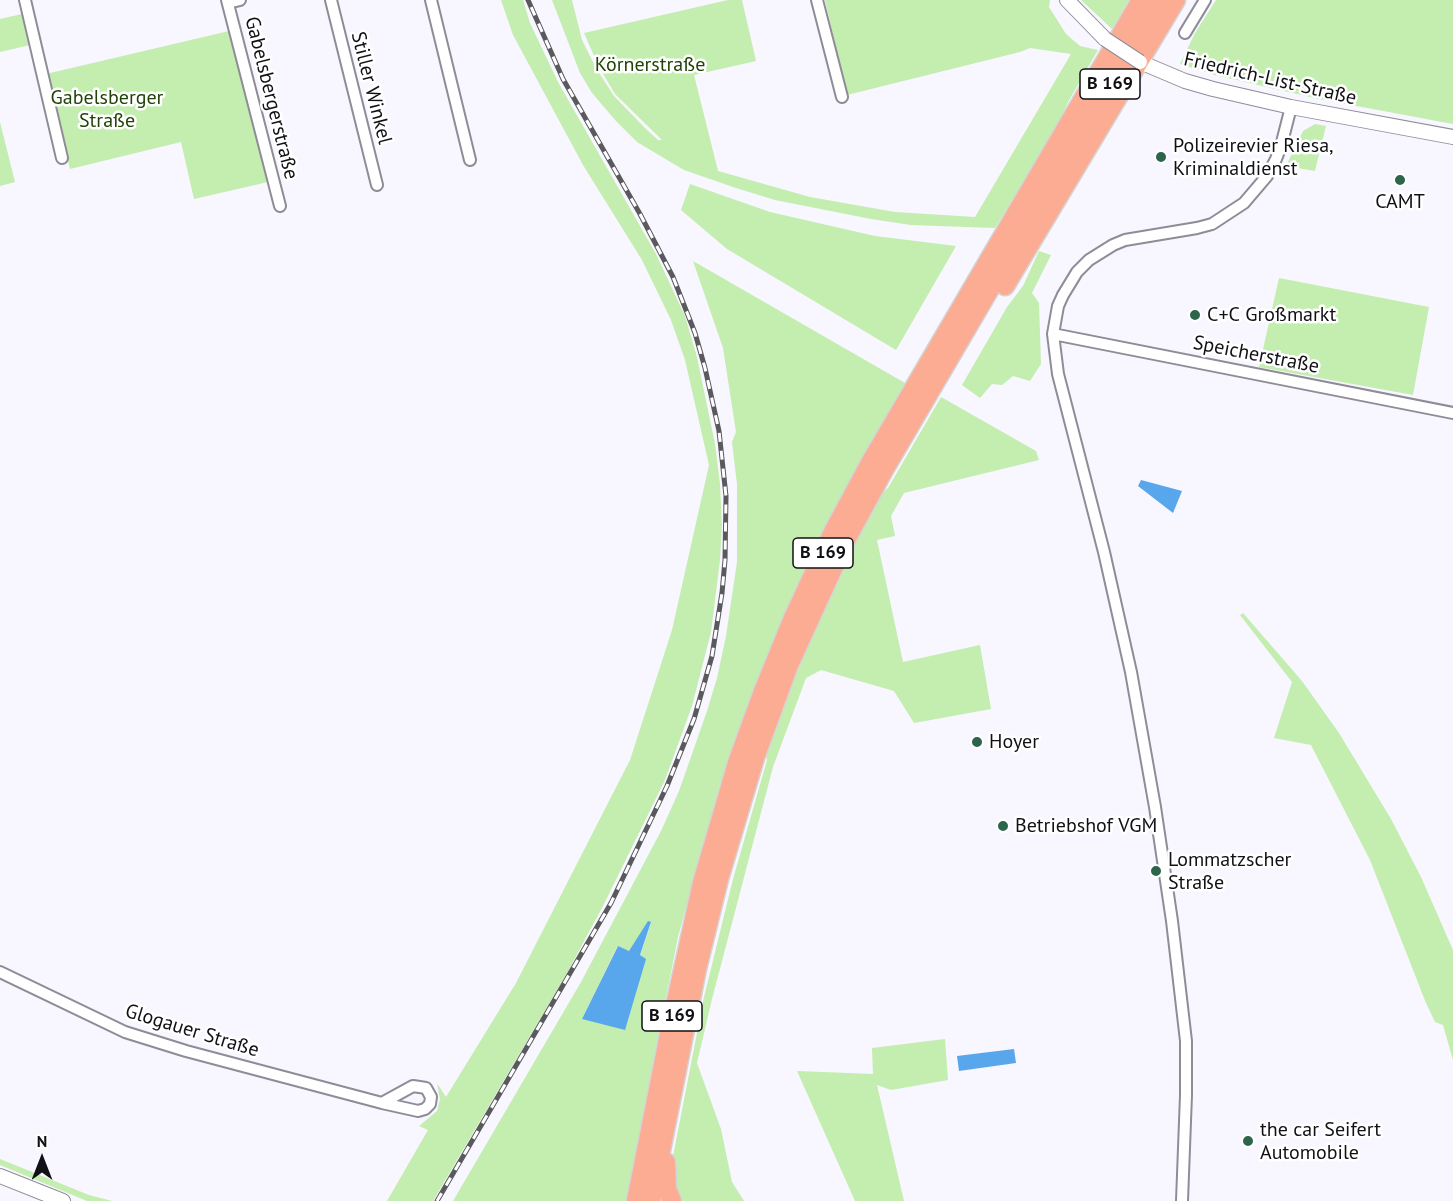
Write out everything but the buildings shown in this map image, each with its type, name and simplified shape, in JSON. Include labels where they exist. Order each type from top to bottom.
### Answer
[{"type":"highway","name":"B 169","points":[[636,1201],[702,883],[737,763],[793,618],[833,532],[870,462],[1141,0]]},
{"type":"highway","name":"B 169","points":[[651,1201],[698,969],[719,879],[775,700],[846,540],[966,328],[1159,0]]},
{"type":"highway","points":[[966,328],[989,310],[1024,257],[1176,0]]},
{"type":"highway","points":[[664,1134],[667,1189],[672,1201]]},
{"type":"street","points":[[25,0],[62,158]]},
{"type":"street","points":[[227,2],[240,0]]},
{"type":"street","name":"Stiller Winkel","points":[[331,0],[377,185]]},
{"type":"street","points":[[431,0],[471,160]]},
{"type":"street","points":[[817,0],[842,96]]},
{"type":"street","name":"Friedrich-List-Straße","points":[[1067,0],[1105,39],[1140,62],[1185,81],[1291,107],[1453,137]]},
{"type":"street","points":[[1185,33],[1205,0]]},
{"type":"street","name":"Gabelsbergerstraße","points":[[227,2],[280,206]]},
{"type":"street","points":[[1182,1201],[1186,1041],[1157,817],[1131,672],[1099,531],[1058,374],[1053,334],[1058,306],[1063,295],[1073,277],[1089,260],[1125,240],[1212,224],[1244,203],[1267,176],[1276,159],[1291,107]]},
{"type":"street","name":"Speicherstraße","points":[[1053,334],[1453,413]]},
{"type":"street","name":"Glogauer Straße","points":[[0,972],[140,1037],[382,1102]]},
{"type":"street","points":[[0,1176],[63,1201]]},
{"type":"green space","points":[[501,0],[523,0],[530,23],[558,82],[656,254],[685,316],[697,357],[715,444],[722,525],[720,560],[711,632],[692,706],[665,780],[604,904],[567,973],[433,1201],[387,1201],[428,1130],[419,1126],[437,1111],[440,1099],[437,1083],[446,1097],[516,983],[630,760],[672,630],[709,465],[685,360],[671,320],[642,260],[583,165],[513,35]]},
{"type":"green space","name":"Körnerstraße","points":[[552,0],[572,0],[582,40],[614,96],[658,140],[662,140],[615,94],[599,67],[584,33],[728,0],[742,0],[756,61],[694,75],[718,171],[810,197],[895,212],[975,217],[1071,54],[1030,48],[847,95],[825,0],[1050,0],[1049,7],[1066,34],[1080,46],[1098,50],[1068,102],[1058,126],[995,228],[911,225],[775,200],[684,170],[637,142],[592,93],[580,73]]},
{"type":"green space","points":[[1081,0],[1129,0],[1112,29]]},
{"type":"green space","points":[[1216,0],[1453,0],[1453,124],[1319,99],[1215,75],[1180,64],[1195,33]]},
{"type":"green space","points":[[22,14],[30,45],[0,52],[0,19]]},
{"type":"green space","name":"Gabelsberger Straße","points":[[229,31],[268,182],[194,199],[181,142],[70,169],[46,74]]},
{"type":"green space","points":[[0,122],[15,182],[0,186]]},
{"type":"green space","points":[[1315,124],[1326,126],[1315,171],[1286,166],[1303,131]]},
{"type":"green space","points":[[690,184],[770,212],[875,236],[956,246],[896,350],[727,249],[681,210]]},
{"type":"green space","points":[[1039,251],[1051,255],[1032,293],[1039,303],[1041,364],[1030,381],[1013,376],[1002,385],[992,384],[980,398],[962,385],[1007,307],[1023,286]]},
{"type":"green space","points":[[693,261],[905,383],[797,585],[720,784],[678,937],[626,1201],[453,1201],[581,982],[661,831],[679,791],[707,711],[726,636],[737,562],[737,484],[732,442],[736,432],[723,348]],"holes":[[[651,923],[640,956],[582,1019],[617,947],[629,951]]]},
{"type":"green space","points":[[1279,278],[1429,307],[1413,395],[1259,367]]},
{"type":"green space","points":[[941,397],[1036,451],[1039,460],[904,493],[891,516],[895,536],[877,540],[903,662],[980,645],[991,709],[914,723],[894,691],[821,670],[806,678],[773,767],[697,1063],[721,1129],[732,1182],[744,1201],[678,1201],[674,1192],[672,1164],[674,1151],[704,997],[733,879],[767,760],[765,753],[812,631],[840,571],[878,496],[888,488]]},
{"type":"green space","points":[[1243,613],[1302,681],[1339,733],[1391,819],[1421,877],[1453,950],[1453,1060],[1443,1025],[1435,1022],[1426,1003],[1370,860],[1311,745],[1274,738],[1292,682],[1240,615]]},
{"type":"green space","points":[[945,1039],[948,1080],[891,1090],[877,1085],[904,1201],[855,1201],[797,1071],[873,1074],[872,1048]]},
{"type":"green space","points":[[0,1159],[89,1195],[112,1201],[87,1201],[0,1165]]},
{"type":"water","points":[[1141,480],[1182,491],[1173,513],[1138,486]]},
{"type":"water","points":[[648,921],[651,922],[640,955],[646,959],[625,1030],[582,1019],[618,946],[629,951]]},
{"type":"water","points":[[1014,1049],[1016,1063],[959,1071],[957,1056]]},
{"type":"railway","points":[[437,1201],[611,903],[667,786],[694,719],[712,656],[725,560],[726,496],[719,431],[695,333],[673,277],[563,79],[528,0]]},
{"type":"place","name":"Polizeirevier Riesa, Kriminaldienst","points":[[1161,157]]},
{"type":"place","name":"CAMT","points":[[1400,180]]},
{"type":"place","name":"C+C Großmarkt","points":[[1195,315]]},
{"type":"place","name":"Hoyer","points":[[977,742]]},
{"type":"place","name":"Betriebshof VGM","points":[[1003,826]]},
{"type":"place","name":"Lommatzscher Straße","points":[[1156,871]]},
{"type":"place","name":"the car Seifert Automobile","points":[[1248,1141]]}]
